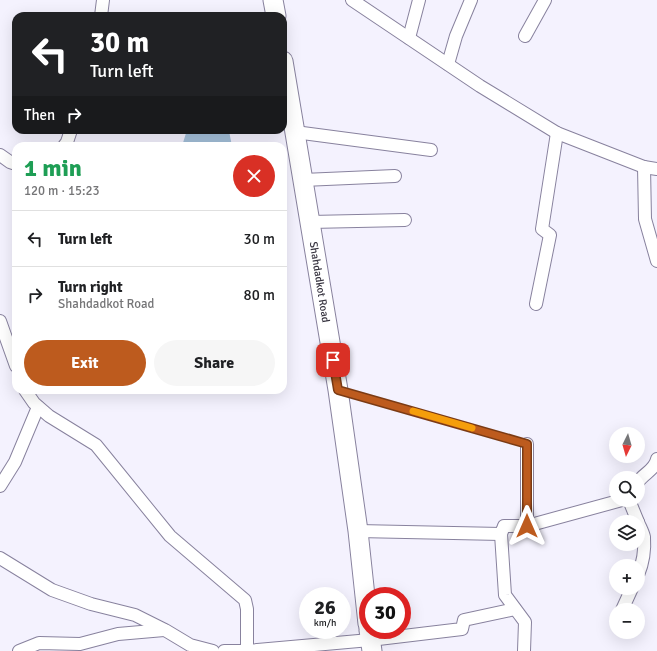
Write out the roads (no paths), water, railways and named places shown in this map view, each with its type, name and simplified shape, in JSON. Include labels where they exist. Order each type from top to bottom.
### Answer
[{"type":"main road","points":[[273,0],[275,12]]},
{"type":"main road","name":"Shahdadkot Road","points":[[287,85],[338,390],[364,587]]},
{"type":"street","points":[[102,12],[103,0]]},
{"type":"street","points":[[352,0],[480,86],[557,133],[644,167],[657,168]]},
{"type":"street","points":[[409,38],[419,0]]},
{"type":"street","points":[[448,64],[456,36],[471,0]]},
{"type":"street","points":[[525,36],[545,0]]},
{"type":"street","points":[[295,132],[430,150]]},
{"type":"street","points":[[536,304],[550,235],[542,229],[557,133]]},
{"type":"street","points":[[0,155],[12,163]]},
{"type":"street","points":[[644,167],[645,219],[657,261]]},
{"type":"street","points":[[303,180],[395,176]]},
{"type":"street","points":[[310,222],[405,220]]},
{"type":"street","points":[[0,321],[12,355]]},
{"type":"street","points":[[28,394],[34,403],[49,416],[96,445],[170,536],[245,600],[247,609],[247,651]]},
{"type":"street","points":[[0,486],[15,462],[38,407]]},
{"type":"street","points":[[527,444],[527,526]]},
{"type":"street","points":[[645,474],[656,464],[657,459]]},
{"type":"street","points":[[524,651],[525,622],[505,595],[501,534],[504,526],[527,526],[609,504]]},
{"type":"street","points":[[358,531],[501,534]]},
{"type":"street","points":[[0,558],[52,590],[91,604],[135,615],[190,645],[213,651]]},
{"type":"street","points":[[411,633],[462,629],[464,620],[515,609]]},
{"type":"street","points":[[20,651],[39,643],[80,644],[118,634],[165,630]]},
{"type":"street","points":[[224,651],[247,651],[359,637]]},
{"type":"lane","points":[[338,390],[527,444]]},
{"type":"water","points":[[186,134],[230,134],[231,142],[183,142]]}]
